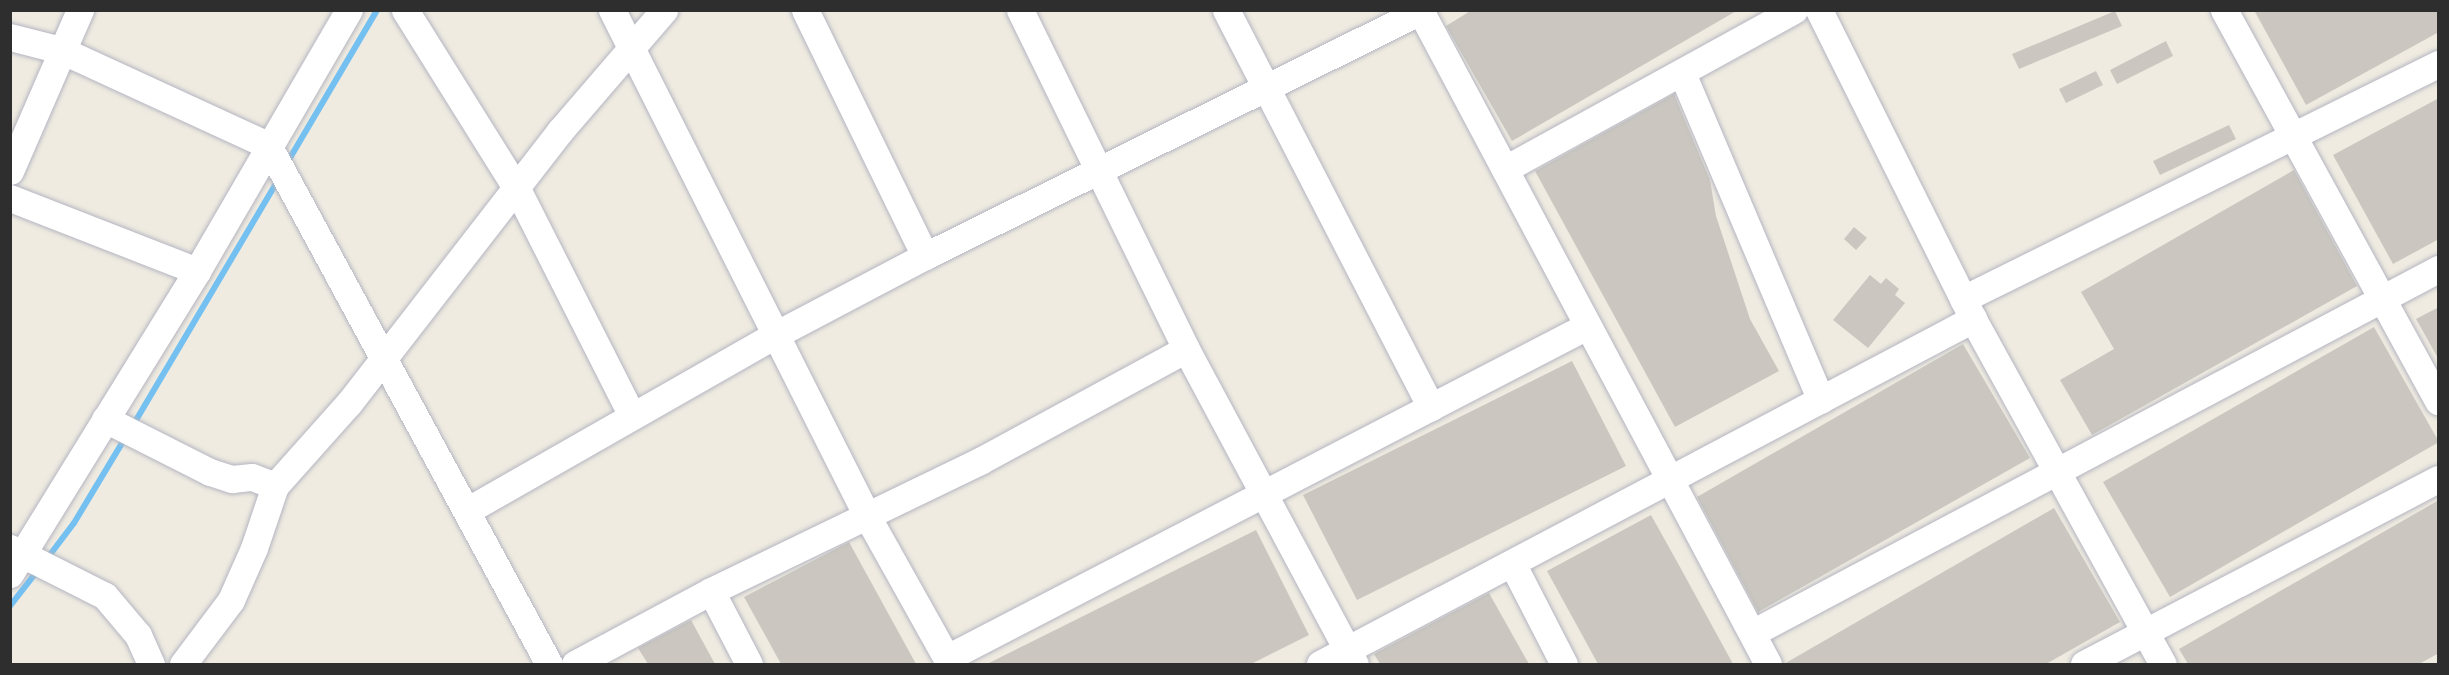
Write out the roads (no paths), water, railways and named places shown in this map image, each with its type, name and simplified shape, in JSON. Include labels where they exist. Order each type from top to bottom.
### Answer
[{"type":"street","points":[[10,171],[80,10]]},
{"type":"street","points":[[152,664],[138,635],[105,596],[15,558],[105,420],[197,271],[268,145],[349,10]]},
{"type":"street","points":[[405,10],[517,189],[632,416]]},
{"type":"street","points":[[612,10],[866,514],[948,661],[1262,491],[1587,327]]},
{"type":"street","points":[[183,664],[231,600],[254,548],[275,486],[322,436],[384,353],[517,189],[560,130],[664,10]]},
{"type":"street","points":[[805,10],[925,255]]},
{"type":"street","points":[[1020,10],[1186,349],[1351,657]]},
{"type":"street","points":[[1226,10],[1431,407]]},
{"type":"street","points":[[1505,169],[1794,10]]},
{"type":"street","points":[[1819,10],[1968,309],[2163,664]]},
{"type":"street","points":[[2224,10],[2439,401]]},
{"type":"street","points":[[468,510],[777,334],[925,255],[1267,90],[1421,11],[1768,664]]},
{"type":"street","points":[[10,38],[61,50],[268,145],[384,353],[549,664]]},
{"type":"street","points":[[1320,664],[1351,657],[1512,563],[1821,400],[1968,309],[2292,134],[2439,64]]},
{"type":"street","points":[[1682,73],[1821,400]]},
{"type":"street","points":[[10,198],[197,271]]},
{"type":"street","points":[[1752,633],[2057,469],[2439,269]]},
{"type":"street","points":[[575,664],[711,591],[866,514],[980,461],[1186,349]]},
{"type":"street","points":[[105,420],[210,472],[232,479],[252,477],[275,486]]},
{"type":"street","points":[[2084,664],[2439,479]]},
{"type":"street","points":[[1512,563],[1564,664]]},
{"type":"street","points":[[711,591],[748,664]]},
{"type":"waterway","points":[[287,163],[377,10]]},
{"type":"waterway","points":[[132,427],[278,180]]},
{"type":"waterway","points":[[46,560],[74,523],[125,438]]},
{"type":"waterway","points":[[10,606],[38,570]]}]
